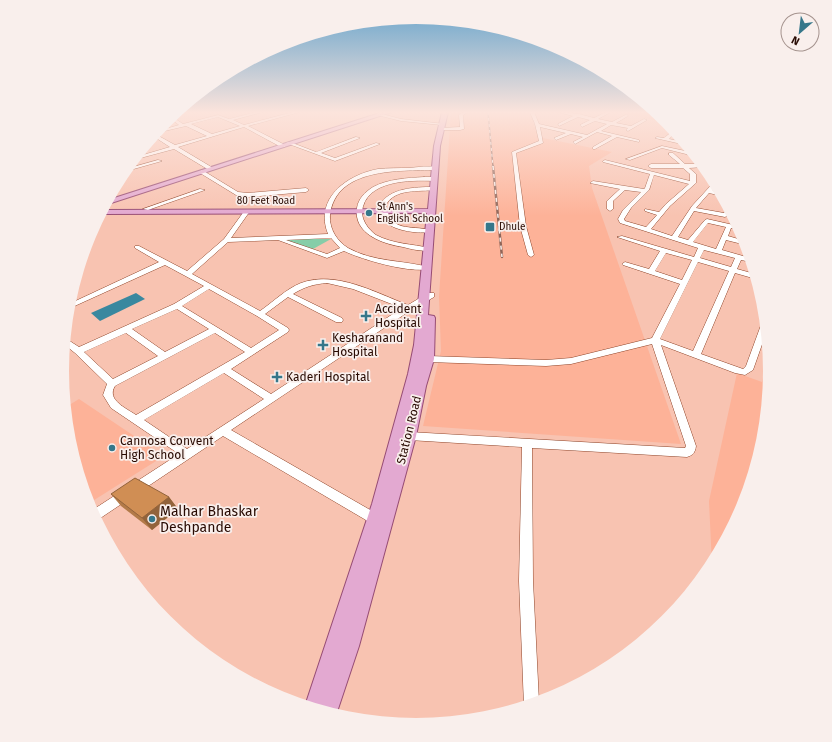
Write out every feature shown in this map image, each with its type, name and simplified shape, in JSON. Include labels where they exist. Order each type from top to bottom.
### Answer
[{"type":"main road","points":[[115,198],[278,147]]},
{"type":"main road","name":"Station Road","points":[[329,707],[349,646],[409,436],[420,386],[428,359],[426,268],[437,147]]},
{"type":"main road","name":"Station Road","points":[[316,703],[375,519],[415,371],[434,247],[434,230],[442,147]]},
{"type":"main road","points":[[113,201],[210,169]]},
{"type":"main road","name":"80 Feet Road","points":[[108,212],[328,209]]},
{"type":"main road","name":"80 Feet Road","points":[[109,210],[431,210]]},
{"type":"street","points":[[144,156],[174,147],[210,169]]},
{"type":"street","points":[[295,147],[338,160],[371,147]]},
{"type":"street","points":[[317,153],[334,147]]},
{"type":"street","points":[[528,147],[514,152],[523,226],[531,255]]},
{"type":"street","points":[[628,159],[662,147],[686,154]]},
{"type":"street","points":[[638,155],[658,154]]},
{"type":"street","points":[[664,154],[687,155]]},
{"type":"street","points":[[647,230],[670,203],[693,183],[693,175],[671,154]]},
{"type":"street","points":[[135,168],[160,161]]},
{"type":"street","points":[[674,178],[670,175],[604,161],[651,175],[674,178],[693,183]]},
{"type":"street","points":[[651,166],[696,166]]},
{"type":"street","points":[[426,268],[386,262],[345,248],[331,236],[327,225],[328,209],[332,198],[345,184],[378,171],[434,179]]},
{"type":"street","points":[[386,171],[387,177],[393,182]]},
{"type":"street","points":[[202,172],[239,194],[248,195],[306,190]]},
{"type":"street","points":[[651,175],[647,189],[623,214],[621,219],[624,223],[745,259]]},
{"type":"street","points":[[428,248],[396,244],[375,236],[364,226],[360,219],[359,209],[362,202],[371,191],[393,182],[420,178],[434,179]]},
{"type":"street","points":[[429,231],[408,229],[393,225],[388,222],[382,209],[383,204],[393,194],[422,188],[434,179]]},
{"type":"street","points":[[605,180],[647,189]]},
{"type":"street","points":[[593,183],[624,188],[647,189]]},
{"type":"street","points":[[610,209],[610,201],[624,188]]},
{"type":"street","points":[[674,238],[693,210],[711,188]]},
{"type":"street","points":[[146,209],[202,190]]},
{"type":"street","points":[[708,191],[714,192]]},
{"type":"street","points":[[647,210],[660,214]]},
{"type":"street","points":[[693,210],[725,215]]},
{"type":"street","points":[[188,274],[226,240],[247,211]]},
{"type":"street","points":[[689,243],[706,222],[729,226],[718,251]]},
{"type":"street","points":[[226,240],[331,236]]},
{"type":"street","points":[[620,237],[749,275]]},
{"type":"street","points":[[724,237],[738,240]]},
{"type":"street","points":[[272,238],[327,256],[345,248]]},
{"type":"street","points":[[135,420],[252,352],[285,330],[260,314],[137,247]]},
{"type":"street","points":[[409,436],[690,452],[692,446],[655,340],[702,247]]},
{"type":"street","points":[[651,272],[664,250]]},
{"type":"street","points":[[696,356],[734,271],[738,257]]},
{"type":"street","points":[[76,303],[165,262]]},
{"type":"street","points":[[625,264],[685,283]]},
{"type":"street","points":[[260,314],[304,284],[311,282],[335,281],[408,308]]},
{"type":"street","points":[[78,351],[177,306],[209,286]]},
{"type":"street","points":[[289,295],[339,320]]},
{"type":"street","points":[[99,512],[270,398],[408,308],[427,298]]},
{"type":"street","points":[[177,306],[252,352]]},
{"type":"street","points":[[126,329],[165,356]]},
{"type":"street","points":[[187,454],[135,420],[109,400],[106,390],[112,384],[215,329]]},
{"type":"street","points":[[428,359],[546,363],[571,361],[655,340],[738,372],[745,372],[750,368],[761,338]]},
{"type":"street","points":[[70,345],[112,384]]},
{"type":"street","points":[[224,368],[270,398]]},
{"type":"street","points":[[222,430],[375,519]]},
{"type":"street","points":[[527,443],[526,581],[531,699]]},
{"type":"shaded area","points":[[449,147],[585,147],[612,152],[589,166],[592,188],[681,444],[423,426],[441,351],[439,297]]},
{"type":"shaded area","points":[[737,373],[762,382],[763,379],[760,416],[745,483],[737,504],[711,554],[709,501]]},
{"type":"shaded area","name":"Cannosa Convent High School","points":[[79,399],[164,456],[94,500],[81,461],[71,404]]},
{"type":"green space","points":[[282,239],[331,239],[313,249]]},
{"type":"water","points":[[136,293],[145,299],[100,321],[91,313]]},
{"type":"building","points":[[135,478],[169,497],[142,518],[111,494]]},
{"type":"railway","points":[[491,147],[493,167]]},
{"type":"railway","points":[[493,166],[502,257]]},
{"type":"place","name":"St Ann's English School","points":[[369,213]]},
{"type":"place","name":"Dhule","points":[[490,227]]},
{"type":"place","name":"Accident Hospital","points":[[366,316]]},
{"type":"place","name":"Kesharanand Hospital","points":[[323,345]]},
{"type":"place","name":"Kaderi Hospital","points":[[277,377]]},
{"type":"place","name":"Cannosa Convent High School","points":[[112,448]]},
{"type":"place","name":"Malhar Bhaskar Deshpande","points":[[152,519]]}]
